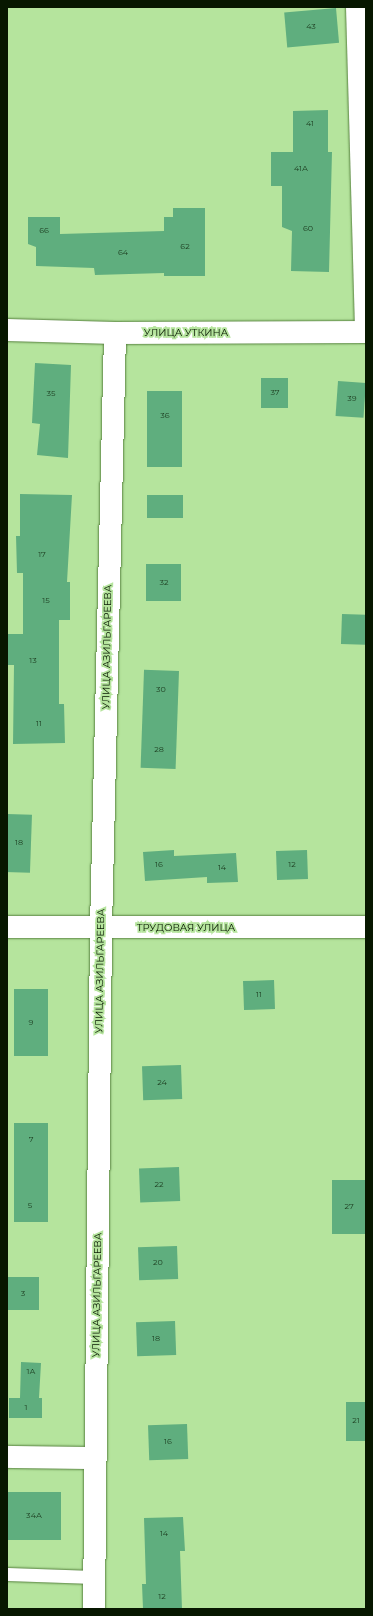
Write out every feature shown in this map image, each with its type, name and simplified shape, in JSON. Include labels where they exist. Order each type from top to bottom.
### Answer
[{"type":"street","points":[[357,7],[366,332]]},
{"type":"street","name":"УЛИЦА УТКИНА","points":[[7,330],[115,333],[366,332]]},
{"type":"street","name":"УЛИЦА АЗИЛЬГАРЕЕВА","points":[[94,1609],[101,928],[115,333]]},
{"type":"street","name":"ТРУДОВАЯ УЛИЦА","points":[[7,927],[366,927]]},
{"type":"street","points":[[7,1457],[95,1458]]},
{"type":"lane","points":[[7,1574],[94,1577]]},
{"type":"building","points":[[336,8],[339,43],[287,47],[284,13]]},
{"type":"building","points":[[328,110],[328,152],[332,152],[329,272],[291,271],[292,231],[282,227],[282,186],[271,186],[271,152],[293,152],[293,111]]},
{"type":"building","points":[[173,208],[205,208],[205,276],[164,276],[164,273],[95,275],[94,268],[36,266],[36,247],[28,244],[28,217],[60,217],[60,234],[164,231],[164,217],[173,217]]},
{"type":"building","points":[[35,363],[71,365],[68,458],[37,455],[40,424],[32,423]]},
{"type":"building","points":[[261,378],[288,378],[288,408],[261,408]]},
{"type":"building","points":[[338,381],[366,383],[363,418],[336,416]]},
{"type":"building","points":[[147,391],[182,391],[182,467],[147,467]]},
{"type":"building","points":[[20,494],[72,495],[67,582],[70,582],[70,620],[59,620],[59,704],[64,704],[65,743],[13,744],[14,665],[7,665],[7,634],[23,634],[23,573],[17,573],[16,536],[20,536]]},
{"type":"building","points":[[147,495],[183,495],[183,518],[147,518]]},
{"type":"building","points":[[146,564],[181,564],[181,601],[146,601]]},
{"type":"building","points":[[342,614],[366,615],[365,645],[341,644]]},
{"type":"building","points":[[144,670],[179,671],[176,769],[141,768]]},
{"type":"building","points":[[7,814],[32,815],[30,873],[7,872]]},
{"type":"building","points":[[174,850],[174,856],[236,853],[238,882],[207,883],[207,877],[145,881],[143,852]]},
{"type":"building","points":[[307,850],[308,879],[277,880],[276,851]]},
{"type":"building","points":[[274,980],[275,1009],[244,1010],[243,981]]},
{"type":"building","points":[[14,989],[48,989],[48,1056],[14,1056]]},
{"type":"building","points":[[181,1065],[182,1099],[143,1100],[142,1066]]},
{"type":"building","points":[[14,1123],[48,1123],[48,1222],[14,1222]]},
{"type":"building","points":[[179,1167],[180,1201],[140,1202],[139,1168]]},
{"type":"building","points":[[332,1180],[366,1180],[366,1234],[332,1234]]},
{"type":"building","points":[[177,1246],[178,1279],[139,1280],[138,1247]]},
{"type":"building","points":[[7,1277],[39,1277],[39,1310],[7,1310]]},
{"type":"building","points":[[175,1321],[176,1355],[137,1356],[136,1322]]},
{"type":"building","points":[[21,1362],[41,1363],[39,1398],[42,1398],[42,1418],[9,1418],[9,1398],[20,1398]]},
{"type":"building","points":[[346,1402],[366,1402],[366,1441],[346,1441]]},
{"type":"building","points":[[187,1424],[188,1459],[149,1460],[148,1425]]},
{"type":"building","points":[[7,1492],[61,1492],[61,1540],[7,1540]]},
{"type":"building","points":[[183,1517],[185,1551],[180,1551],[182,1609],[143,1609],[142,1584],[146,1584],[144,1518]]}]
